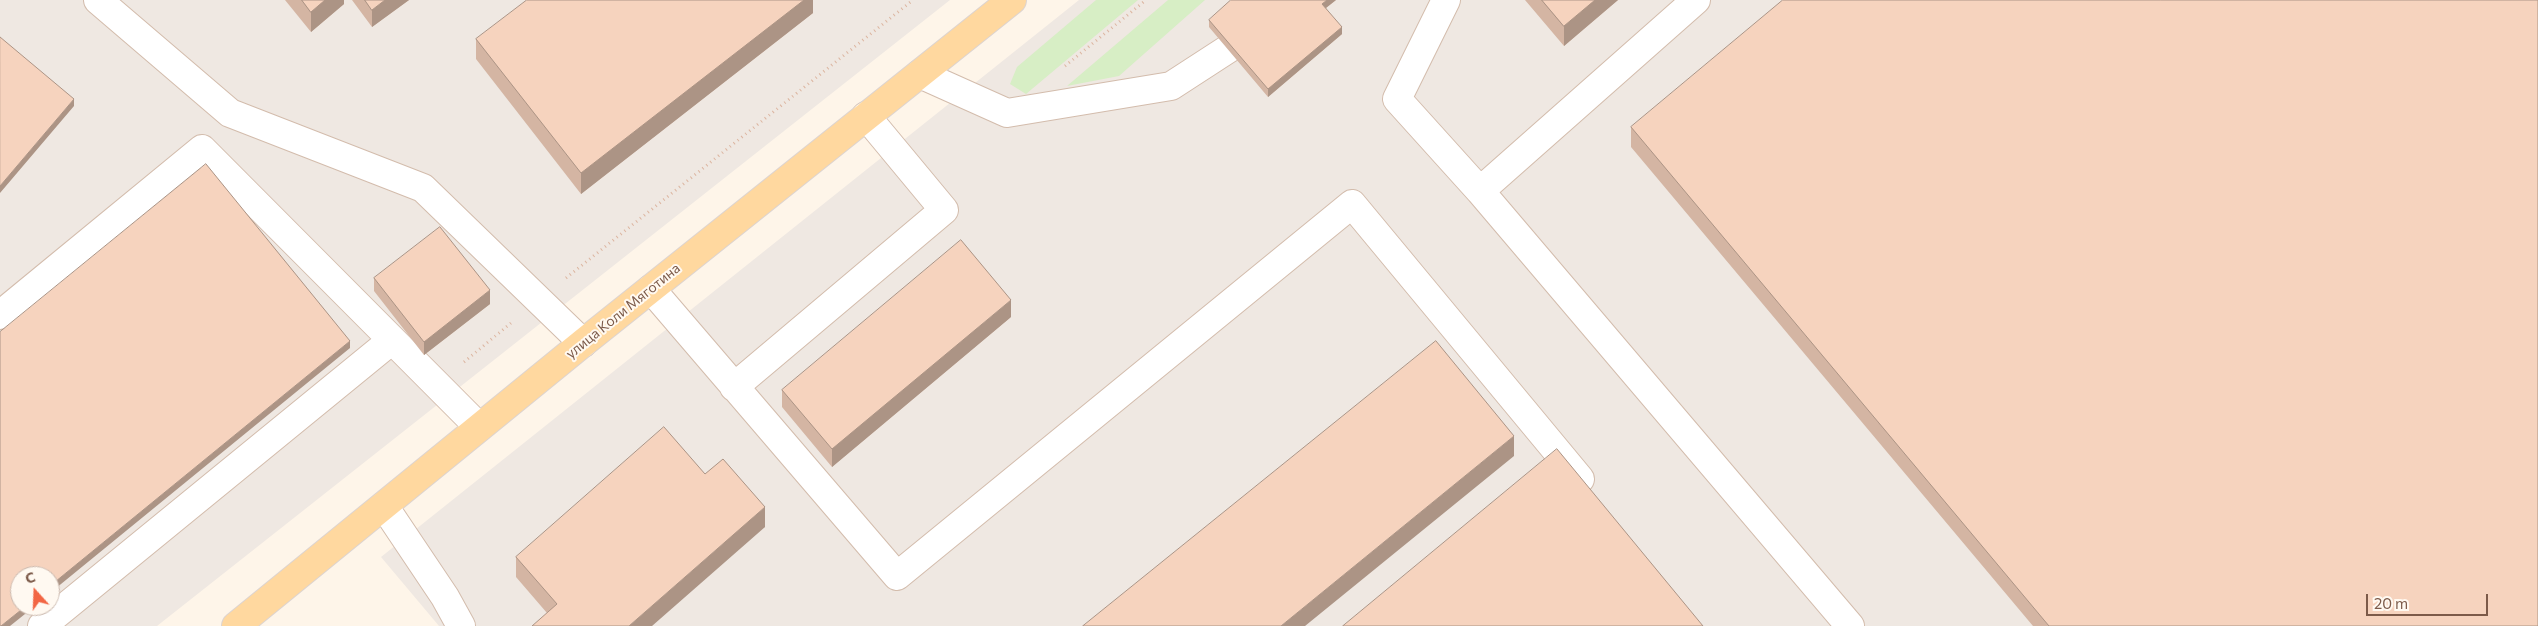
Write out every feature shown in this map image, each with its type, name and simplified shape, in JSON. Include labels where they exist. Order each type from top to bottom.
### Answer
[{"type":"main road","name":"улица Коли Мяготина","points":[[236,626],[583,343],[1012,0]]},
{"type":"lane","points":[[98,0],[230,113],[423,188],[583,343]]},
{"type":"lane","points":[[920,74],[1007,113],[1171,86],[1228,49],[1289,0]]},
{"type":"lane","points":[[1446,0],[1397,99],[1480,191],[1850,626]]},
{"type":"lane","points":[[1480,191],[1696,0]]},
{"type":"lane","points":[[734,387],[944,210],[866,116]]},
{"type":"lane","points":[[0,315],[202,149],[479,427]]},
{"type":"lane","points":[[651,289],[897,576],[1352,204],[1594,496]]},
{"type":"lane","points":[[42,626],[392,340]]},
{"type":"lane","points":[[384,506],[446,597],[461,626]]},
{"type":"path","points":[[437,385],[538,300],[913,0]]},
{"type":"path","points":[[1061,69],[1146,0]]},
{"type":"shaded area","points":[[0,0],[950,0],[157,626],[0,626]]},
{"type":"shaded area","points":[[1079,0],[2538,0],[2538,626],[439,626],[381,557]]},
{"type":"green space","points":[[1096,0],[1138,0],[1026,94],[1010,84],[1017,67]]},
{"type":"green space","points":[[1168,0],[1205,0],[1119,76],[1067,86]]},
{"type":"building","points":[[302,0],[325,0],[311,12]]},
{"type":"building","points":[[365,0],[385,0],[372,10]]},
{"type":"building","points":[[527,0],[804,0],[581,173],[476,39]]},
{"type":"building","points":[[1231,0],[1327,0],[1322,4],[1342,27],[1268,89],[1209,20]]},
{"type":"building","points":[[1542,0],[1595,0],[1564,26]]},
{"type":"building","points":[[1783,0],[2538,0],[2538,626],[2049,626],[1631,127]]},
{"type":"building","points":[[0,37],[74,99],[0,186]]},
{"type":"building","points":[[206,164],[350,341],[60,578],[60,566],[10,566],[10,616],[14,616],[0,626],[0,332]]},
{"type":"building","points":[[440,227],[490,290],[424,342],[374,278]]},
{"type":"building","points":[[961,240],[1011,300],[832,449],[782,390]]},
{"type":"building","points":[[1436,341],[1514,436],[1281,626],[1083,626]]},
{"type":"building","points":[[664,427],[705,474],[723,459],[765,507],[629,626],[532,626],[557,604],[516,557]]},
{"type":"building","points":[[1557,449],[1703,626],[1343,626]]}]
